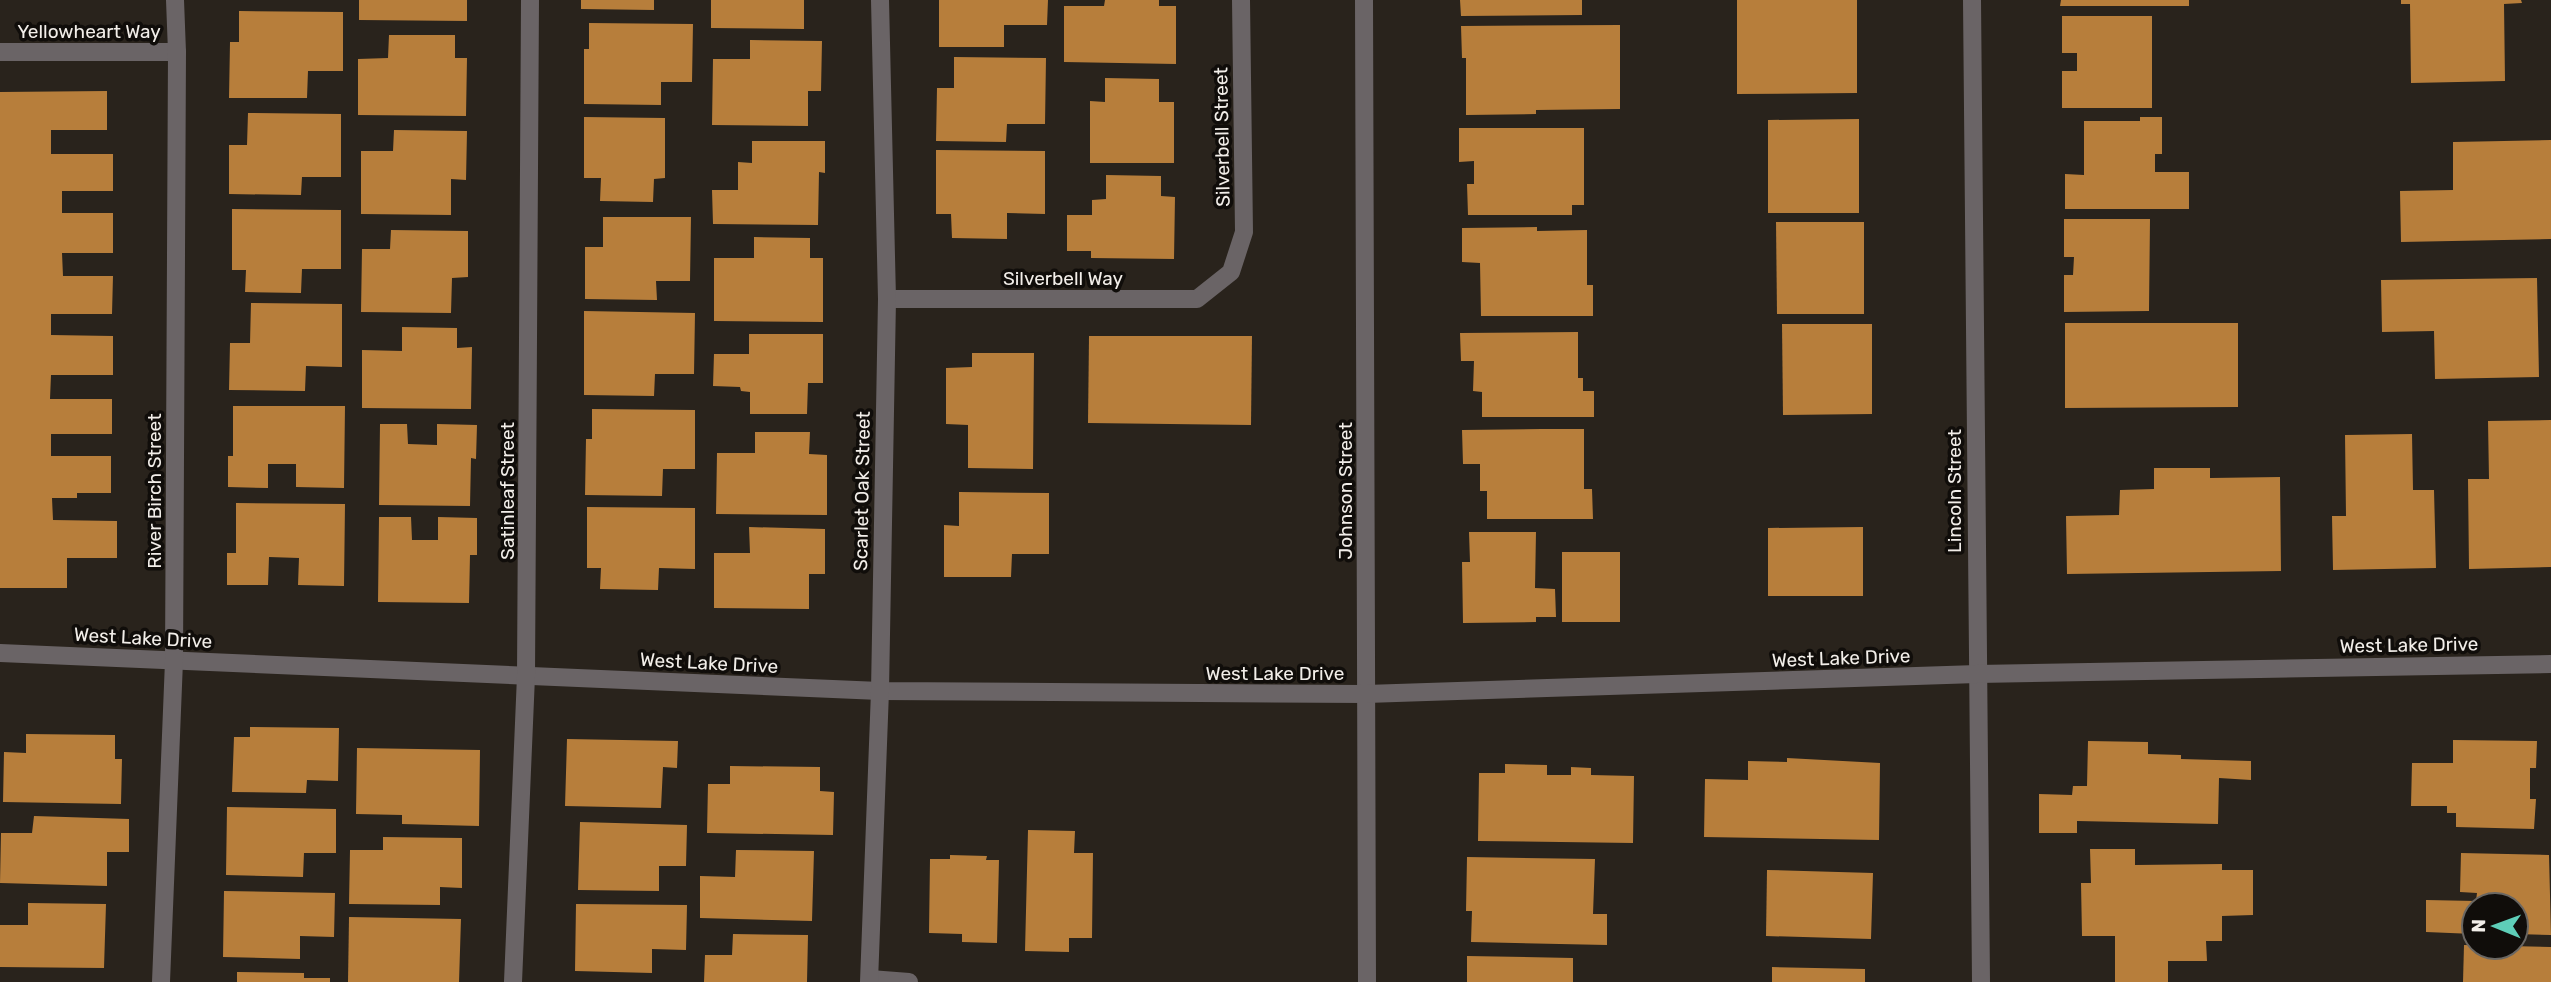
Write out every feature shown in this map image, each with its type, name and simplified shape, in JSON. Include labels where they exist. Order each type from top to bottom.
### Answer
[{"type":"street","name":"River Birch Street","points":[[161,982],[174,661],[175,0]]},
{"type":"street","name":"Satinleaf Street","points":[[513,982],[526,676],[530,0]]},
{"type":"street","name":"Scarlet Oak Street","points":[[869,980],[880,691],[887,299],[880,0]]},
{"type":"street","name":"Silverbell Street","points":[[1231,272],[1244,232],[1241,0]]},
{"type":"street","name":"Johnson Street","points":[[1364,0],[1367,982]]},
{"type":"street","name":"Lincoln Street","points":[[1972,0],[1981,982]]},
{"type":"street","name":"Yellowheart Way","points":[[0,52],[177,52]]},
{"type":"street","name":"Silverbell Way","points":[[887,299],[1197,299],[1231,272]]},
{"type":"street","name":"West Lake Drive","points":[[0,653],[880,691],[1366,694],[1977,674],[2551,664]]},
{"type":"street","points":[[869,980],[909,982]]},
{"type":"building","points":[[359,0],[467,0],[467,21],[359,20]]},
{"type":"building","points":[[581,0],[654,0],[654,10],[581,9]]},
{"type":"building","points":[[711,0],[804,0],[804,29],[711,28]]},
{"type":"building","points":[[939,0],[1048,0],[1047,25],[1004,25],[1004,47],[939,47]]},
{"type":"building","points":[[1105,0],[1159,0],[1159,6],[1176,6],[1176,64],[1064,62],[1064,6],[1104,6]]},
{"type":"building","points":[[1460,0],[1582,0],[1582,15],[1461,16]]},
{"type":"building","points":[[1737,0],[1857,0],[1857,93],[1737,94]]},
{"type":"building","points":[[2061,0],[2189,0],[2189,6],[2060,6]]},
{"type":"building","points":[[2401,0],[2521,0],[2522,3],[2504,4],[2505,81],[2411,83],[2410,4],[2401,4]]},
{"type":"building","points":[[239,11],[343,12],[343,71],[308,71],[307,98],[229,98],[230,42],[239,42]]},
{"type":"building","points":[[2062,16],[2152,16],[2152,108],[2062,108],[2062,71],[2077,71],[2077,53],[2062,53]]},
{"type":"building","points":[[589,23],[693,24],[692,82],[661,82],[661,105],[584,104],[584,49],[589,49]]},
{"type":"building","points":[[1620,25],[1620,109],[1536,110],[1536,114],[1466,115],[1466,58],[1462,58],[1461,26]]},
{"type":"building","points":[[389,35],[455,35],[455,58],[467,58],[466,116],[358,115],[358,59],[388,58]]},
{"type":"building","points":[[750,40],[822,41],[821,91],[808,91],[808,126],[712,125],[713,59],[750,59]]},
{"type":"building","points":[[954,57],[1046,58],[1045,124],[1007,124],[1006,142],[936,141],[937,88],[954,88]]},
{"type":"building","points":[[1105,78],[1159,79],[1159,102],[1174,102],[1174,163],[1090,163],[1090,101],[1105,102]]},
{"type":"building","points":[[107,91],[107,130],[51,130],[51,154],[113,154],[113,191],[62,191],[62,213],[113,213],[113,253],[62,253],[63,276],[113,276],[112,314],[51,314],[51,335],[113,336],[113,375],[51,375],[50,399],[112,399],[112,434],[51,434],[51,456],[111,456],[111,493],[77,493],[77,498],[52,498],[53,520],[117,521],[117,558],[67,558],[67,588],[0,588],[0,92]]},
{"type":"building","points":[[248,113],[341,114],[341,177],[302,177],[301,195],[229,194],[229,145],[247,145]]},
{"type":"building","points":[[584,117],[665,118],[665,178],[654,179],[653,202],[600,201],[601,178],[584,178]]},
{"type":"building","points":[[2140,117],[2162,117],[2162,154],[2155,154],[2155,172],[2189,172],[2189,209],[2065,209],[2065,174],[2084,175],[2084,121],[2140,121]]},
{"type":"building","points":[[1859,119],[1859,213],[1768,213],[1768,120]]},
{"type":"building","points":[[1459,128],[1584,128],[1584,205],[1572,205],[1572,215],[1468,215],[1467,184],[1474,184],[1474,161],[1459,162]]},
{"type":"building","points":[[394,130],[467,131],[466,180],[451,179],[451,215],[361,214],[361,151],[393,151]]},
{"type":"building","points":[[2551,140],[2551,239],[2401,242],[2400,191],[2453,190],[2453,142]]},
{"type":"building","points":[[752,141],[825,141],[825,173],[819,172],[818,225],[713,224],[712,190],[738,190],[738,162],[752,163]]},
{"type":"building","points":[[936,150],[1045,151],[1045,214],[1007,213],[1007,239],[952,238],[951,214],[936,214]]},
{"type":"building","points":[[1106,175],[1161,176],[1161,196],[1175,197],[1174,259],[1091,258],[1091,251],[1067,251],[1067,215],[1092,215],[1092,200],[1106,199]]},
{"type":"building","points":[[232,209],[341,210],[341,269],[302,269],[301,293],[245,292],[246,270],[232,270]]},
{"type":"building","points":[[603,217],[691,217],[690,281],[656,281],[657,300],[585,299],[585,247],[603,247]]},
{"type":"building","points":[[2064,219],[2150,219],[2149,311],[2064,312],[2064,275],[2073,275],[2074,257],[2064,257]]},
{"type":"building","points":[[1776,222],[1864,222],[1864,314],[1777,314]]},
{"type":"building","points":[[1537,227],[1537,231],[1587,230],[1587,285],[1593,285],[1593,316],[1481,316],[1480,263],[1462,262],[1462,228]]},
{"type":"building","points":[[391,230],[468,231],[468,277],[452,278],[451,313],[361,312],[362,249],[390,249]]},
{"type":"building","points":[[754,237],[810,238],[810,258],[823,258],[823,322],[714,321],[714,258],[754,258]]},
{"type":"building","points":[[2537,278],[2539,377],[2435,379],[2434,331],[2382,332],[2381,280]]},
{"type":"building","points":[[251,303],[342,304],[342,367],[306,366],[305,391],[229,390],[230,343],[250,343]]},
{"type":"building","points":[[584,311],[695,313],[694,374],[655,374],[654,396],[584,395]]},
{"type":"building","points":[[2065,323],[2238,323],[2238,407],[2065,408]]},
{"type":"building","points":[[1782,324],[1872,324],[1872,414],[1783,415]]},
{"type":"building","points":[[402,327],[457,328],[457,348],[472,347],[471,409],[362,408],[362,350],[402,351]]},
{"type":"building","points":[[1578,332],[1578,378],[1583,378],[1583,391],[1594,391],[1594,417],[1482,417],[1482,392],[1473,391],[1474,361],[1461,361],[1460,333]]},
{"type":"building","points":[[749,334],[823,334],[823,383],[808,383],[807,414],[750,414],[750,392],[741,391],[740,387],[713,386],[714,354],[749,354]]},
{"type":"building","points":[[1089,336],[1252,336],[1251,425],[1088,423]]},
{"type":"building","points":[[972,353],[1034,353],[1033,469],[968,468],[968,425],[946,424],[946,368],[972,367]]},
{"type":"building","points":[[233,406],[345,406],[344,488],[296,487],[296,464],[268,464],[268,488],[228,487],[228,456],[233,456]]},
{"type":"building","points":[[592,409],[695,410],[695,469],[663,469],[662,496],[585,495],[586,439],[592,439]]},
{"type":"building","points":[[2551,420],[2551,567],[2469,569],[2468,479],[2489,479],[2488,421]]},
{"type":"building","points":[[380,424],[407,424],[408,444],[437,445],[437,424],[477,425],[476,459],[471,458],[470,506],[379,505]]},
{"type":"building","points":[[1584,429],[1584,489],[1592,489],[1593,519],[1487,519],[1487,491],[1480,491],[1480,464],[1463,464],[1462,430]]},
{"type":"building","points":[[755,432],[810,432],[809,454],[827,455],[827,515],[716,514],[717,453],[755,453]]},
{"type":"building","points":[[2412,434],[2413,490],[2434,490],[2436,568],[2333,570],[2332,516],[2346,516],[2345,435]]},
{"type":"building","points":[[2154,468],[2210,468],[2210,478],[2280,477],[2281,571],[2067,574],[2066,516],[2119,515],[2120,490],[2154,489]]},
{"type":"building","points":[[959,492],[1049,493],[1049,554],[1012,554],[1011,577],[944,577],[944,525],[959,526]]},
{"type":"building","points":[[236,503],[345,504],[344,586],[298,585],[299,558],[269,557],[268,585],[227,585],[227,553],[236,553]]},
{"type":"building","points":[[587,507],[695,508],[695,569],[659,568],[658,590],[600,589],[601,568],[587,568]]},
{"type":"building","points":[[379,517],[411,517],[412,540],[438,540],[438,517],[477,518],[477,555],[470,555],[469,603],[378,602]]},
{"type":"building","points":[[749,527],[825,529],[825,574],[809,574],[809,609],[714,608],[714,553],[750,553]]},
{"type":"building","points":[[1863,527],[1863,596],[1768,596],[1768,528]]},
{"type":"building","points":[[1469,532],[1536,532],[1535,588],[1555,589],[1556,617],[1536,617],[1536,622],[1463,623],[1462,562],[1470,562]]},
{"type":"building","points":[[1562,552],[1620,552],[1620,622],[1562,622]]},
{"type":"building","points":[[250,727],[339,728],[338,781],[307,780],[306,793],[232,792],[234,737],[250,737]]},
{"type":"building","points":[[26,734],[115,735],[115,759],[122,759],[121,804],[3,802],[4,752],[26,753]]},
{"type":"building","points":[[567,739],[678,741],[677,768],[663,767],[661,808],[565,806]]},
{"type":"building","points":[[2453,740],[2537,741],[2536,768],[2530,768],[2530,799],[2536,799],[2534,829],[2456,827],[2456,813],[2447,813],[2447,806],[2411,806],[2412,763],[2453,763]]},
{"type":"building","points":[[2088,741],[2148,742],[2148,754],[2181,755],[2181,759],[2251,761],[2251,780],[2219,778],[2218,824],[2077,821],[2077,833],[2039,833],[2039,794],[2072,795],[2073,786],[2087,786]]},
{"type":"building","points":[[357,748],[480,750],[479,826],[402,824],[402,815],[356,814]]},
{"type":"building","points":[[1787,758],[1880,763],[1879,840],[1704,837],[1705,779],[1748,780],[1748,761],[1787,762]]},
{"type":"building","points":[[1505,764],[1547,765],[1547,775],[1571,775],[1571,767],[1591,768],[1591,775],[1634,776],[1633,843],[1478,841],[1479,773],[1505,773]]},
{"type":"building","points":[[730,766],[820,767],[820,791],[834,792],[833,835],[707,833],[708,784],[730,784]]},
{"type":"building","points":[[227,807],[336,809],[336,853],[304,853],[303,877],[226,875]]},
{"type":"building","points":[[34,816],[129,819],[129,852],[107,852],[107,886],[0,883],[1,833],[32,833]]},
{"type":"building","points":[[580,822],[687,825],[686,866],[659,866],[659,891],[578,890]]},
{"type":"building","points":[[1028,830],[1075,831],[1074,853],[1093,853],[1092,938],[1069,938],[1069,952],[1025,951]]},
{"type":"building","points":[[383,837],[462,838],[462,888],[440,887],[440,905],[349,904],[350,850],[383,850]]},
{"type":"building","points":[[2090,849],[2135,849],[2135,865],[2222,864],[2222,870],[2253,870],[2253,915],[2222,916],[2222,941],[2206,941],[2207,961],[2168,961],[2168,982],[2115,982],[2115,936],[2082,936],[2081,883],[2091,883]]},
{"type":"building","points":[[736,850],[814,851],[812,921],[700,918],[700,876],[735,877]]},
{"type":"building","points":[[2461,853],[2549,855],[2551,935],[2530,934],[2530,891],[2460,891]]},
{"type":"building","points":[[950,855],[987,856],[986,860],[999,860],[997,943],[962,942],[962,934],[929,933],[930,859],[950,859]]},
{"type":"building","points":[[1467,857],[1595,859],[1593,914],[1607,914],[1607,945],[1471,942],[1472,911],[1466,911]]},
{"type":"building","points":[[1767,870],[1873,873],[1871,939],[1766,936]]},
{"type":"building","points":[[224,891],[335,893],[334,937],[300,936],[300,959],[223,957]]},
{"type":"building","points":[[2426,900],[2460,901],[2460,933],[2426,932]]},
{"type":"building","points":[[28,903],[106,904],[104,968],[0,967],[0,925],[28,925]]},
{"type":"building","points":[[576,904],[687,905],[686,950],[652,949],[652,973],[575,971]]},
{"type":"building","points":[[349,917],[461,919],[459,982],[348,982]]},
{"type":"building","points":[[733,934],[808,935],[807,982],[704,982],[705,955],[732,955]]},
{"type":"building","points":[[2530,947],[2551,947],[2551,982],[2463,982],[2464,961],[2530,961]]},
{"type":"building","points":[[1467,956],[1573,958],[1573,982],[1467,982]]},
{"type":"building","points":[[1772,967],[1865,969],[1865,982],[1772,982]]},
{"type":"building","points":[[237,972],[304,973],[304,978],[330,978],[330,982],[237,982]]}]
